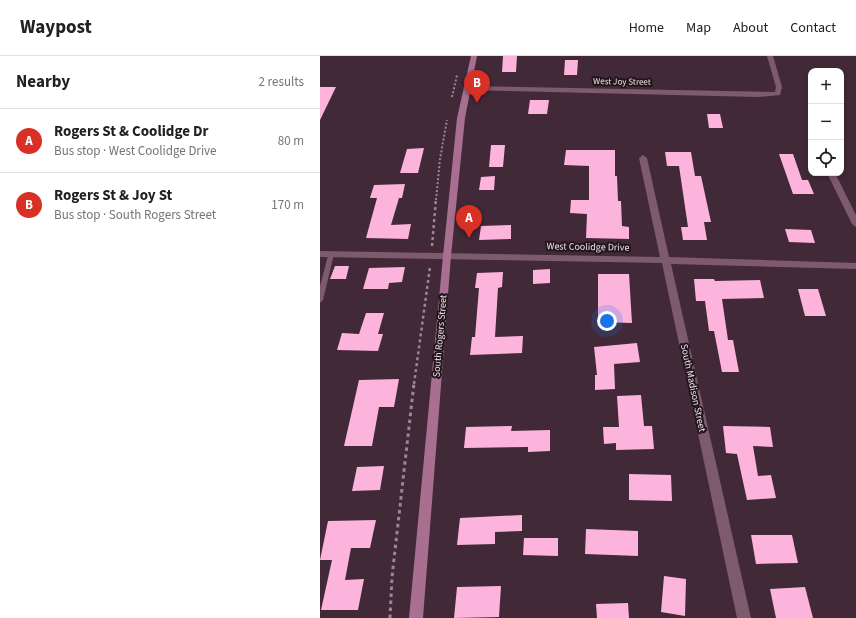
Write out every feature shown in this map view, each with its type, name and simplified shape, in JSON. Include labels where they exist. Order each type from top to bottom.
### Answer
[{"type":"street","name":"South Rogers Street","points":[[416,618],[447,256],[461,118],[466,88],[474,56]]},
{"type":"street","name":"West Joy Street","points":[[466,88],[758,95],[778,94],[779,87],[770,56]]},
{"type":"street","name":"South Madison Street","points":[[643,158],[744,618]]},
{"type":"street","points":[[832,176],[856,224]]},
{"type":"street","name":"West Coolidge Drive","points":[[320,254],[665,260],[856,266]]},
{"type":"lane","points":[[320,300],[332,254]]},
{"type":"path","points":[[432,244],[440,159],[446,126]]},
{"type":"path","points":[[390,618],[392,577],[414,380],[430,264]]},
{"type":"building","points":[[503,56],[517,56],[516,72],[502,72]]},
{"type":"building","points":[[565,60],[578,60],[577,75],[564,75]]},
{"type":"building","points":[[320,87],[336,87],[320,120]]},
{"type":"building","points":[[530,100],[549,100],[547,114],[528,114]]},
{"type":"building","points":[[707,114],[720,114],[723,128],[709,128]]},
{"type":"building","points":[[491,145],[505,145],[503,167],[489,167]]},
{"type":"building","points":[[424,148],[418,173],[400,173],[407,149]]},
{"type":"building","points":[[566,150],[615,150],[615,176],[617,176],[618,201],[621,201],[622,226],[629,227],[629,239],[586,238],[587,214],[570,213],[571,200],[589,200],[589,166],[564,165]]},
{"type":"building","points":[[665,152],[691,152],[695,176],[701,176],[711,222],[704,222],[707,240],[683,240],[681,227],[688,227],[679,166],[667,166]]},
{"type":"building","points":[[779,154],[793,154],[802,180],[808,180],[814,194],[793,194]]},
{"type":"building","points":[[495,176],[494,190],[479,190],[481,177]]},
{"type":"building","points":[[405,184],[402,198],[399,198],[391,225],[411,224],[408,239],[366,238],[377,198],[370,198],[374,185]]},
{"type":"building","points":[[511,225],[511,239],[479,240],[481,226]]},
{"type":"building","points":[[785,229],[811,230],[815,243],[789,242]]},
{"type":"building","points":[[335,266],[349,266],[346,279],[330,279]]},
{"type":"building","points":[[405,267],[402,282],[389,283],[388,289],[363,289],[369,268]]},
{"type":"building","points":[[550,269],[550,283],[533,284],[533,270]]},
{"type":"building","points":[[503,272],[502,287],[498,288],[495,337],[523,336],[522,353],[470,355],[472,337],[475,337],[479,288],[475,288],[477,273]]},
{"type":"building","points":[[598,274],[629,274],[632,323],[598,322]]},
{"type":"building","points":[[694,279],[714,279],[715,281],[760,280],[764,298],[722,299],[728,340],[733,340],[739,372],[722,372],[714,331],[709,331],[705,301],[696,301]]},
{"type":"building","points":[[798,289],[818,289],[826,316],[805,316]]},
{"type":"building","points":[[366,313],[384,313],[378,334],[383,334],[378,351],[337,350],[342,333],[359,334]]},
{"type":"building","points":[[637,343],[640,362],[614,364],[615,389],[595,390],[595,375],[597,375],[594,347]]},
{"type":"building","points":[[399,379],[394,407],[379,407],[372,446],[344,446],[359,380]]},
{"type":"building","points":[[641,395],[644,426],[652,426],[654,449],[616,450],[616,443],[604,444],[603,427],[619,427],[617,396]]},
{"type":"building","points":[[512,426],[511,431],[550,430],[550,451],[528,452],[528,447],[464,448],[466,427]]},
{"type":"building","points":[[723,426],[770,427],[773,447],[753,446],[758,476],[771,475],[776,498],[747,500],[737,454],[726,453]]},
{"type":"building","points":[[384,466],[380,490],[352,491],[357,467]]},
{"type":"building","points":[[629,474],[671,475],[672,501],[629,500]]},
{"type":"building","points":[[522,515],[522,531],[495,532],[495,544],[457,545],[460,518]]},
{"type":"building","points":[[376,520],[370,548],[351,548],[345,580],[364,579],[358,610],[321,610],[332,560],[320,560],[328,521]]},
{"type":"building","points":[[586,529],[638,531],[638,556],[585,554]]},
{"type":"building","points":[[751,535],[792,535],[798,563],[756,564]]},
{"type":"building","points":[[524,538],[558,538],[558,556],[523,555]]},
{"type":"building","points":[[664,576],[686,579],[685,616],[661,612]]},
{"type":"building","points":[[501,586],[499,617],[454,618],[457,587]]},
{"type":"building","points":[[805,587],[813,618],[776,618],[770,589]]},
{"type":"building","points":[[628,603],[629,618],[597,618],[596,604]]},
{"type":"place","name":"Rogers St & Joy St","points":[[477,103]]},
{"type":"place","name":"Rogers St & Coolidge Dr","points":[[469,238]]}]
